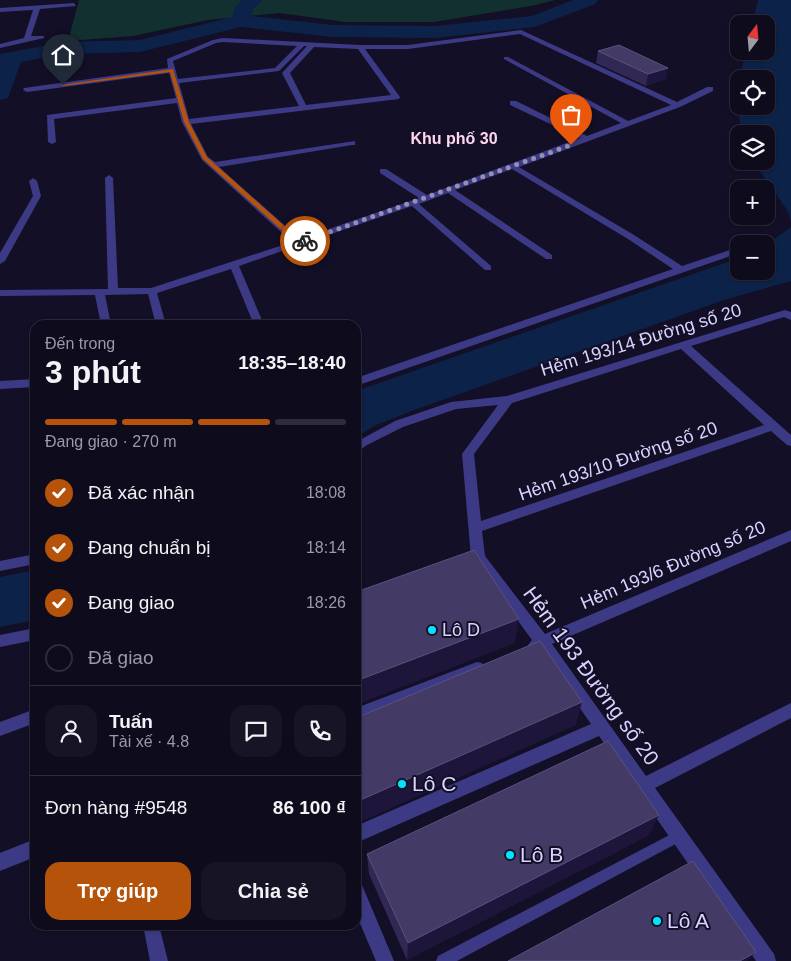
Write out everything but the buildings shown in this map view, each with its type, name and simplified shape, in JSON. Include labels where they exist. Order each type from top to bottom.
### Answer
[{"type":"street","points":[[0,10],[74,5]]},
{"type":"street","points":[[27,38],[37,8]]},
{"type":"street","points":[[299,243],[205,158],[186,122],[169,60],[215,41],[408,47],[518,32],[524,33],[677,105]]},
{"type":"street","points":[[0,46],[27,38],[42,37]]},
{"type":"street","points":[[277,70],[302,44]]},
{"type":"street","points":[[286,73],[313,44]]},
{"type":"street","points":[[186,122],[396,97],[360,47]]},
{"type":"street","points":[[506,58],[627,123]]},
{"type":"street","points":[[27,90],[172,70]]},
{"type":"street","points":[[175,81],[277,70],[286,73],[304,108]]},
{"type":"street","points":[[0,293],[152,291],[414,203],[677,105],[710,89]]},
{"type":"street","points":[[52,142],[50,117],[180,100]]},
{"type":"street","points":[[513,103],[587,139]]},
{"type":"street","points":[[214,165],[352,143]]},
{"type":"street","points":[[512,166],[631,237],[681,270]]},
{"type":"street","points":[[383,171],[426,198]]},
{"type":"street","points":[[110,178],[112,292]]},
{"type":"street","points":[[0,261],[37,196],[33,181]]},
{"type":"street","points":[[448,189],[549,257]]},
{"type":"street","points":[[414,203],[488,268]]},
{"type":"street","points":[[361,380],[730,253]]},
{"type":"street","points":[[234,265],[257,320]]},
{"type":"street","points":[[152,291],[160,320]]},
{"type":"street","points":[[100,292],[105,320]]},
{"type":"street","name":"Hẻm 193/14 Đường số 20","points":[[361,444],[399,424],[455,405],[508,400],[788,315]]},
{"type":"street","points":[[684,346],[791,442]]},
{"type":"street","points":[[0,385],[30,383]]},
{"type":"street","name":"Hẻm 193 Đường số 20","points":[[508,400],[468,454],[474,529],[473,559],[542,642],[767,961]]},
{"type":"street","name":"Hẻm 193/10 Đường số 20","points":[[474,529],[773,426]]},
{"type":"street","name":"Hẻm 193/6 Đường số 20","points":[[523,649],[791,535]]},
{"type":"street","points":[[0,566],[30,560]]},
{"type":"street","points":[[0,641],[30,635]]},
{"type":"street","points":[[361,713],[495,660]]},
{"type":"street","points":[[643,786],[791,710]]},
{"type":"street","points":[[0,729],[30,718]]},
{"type":"street","points":[[361,833],[601,726]]},
{"type":"street","points":[[0,862],[30,850]]},
{"type":"street","points":[[361,903],[385,961]]},
{"type":"street","points":[[152,930],[159,961]]},
{"type":"lane","points":[[443,961],[679,836]]},
{"type":"green space","points":[[79,0],[555,0],[531,6],[434,22],[345,22],[280,13],[208,20],[133,36],[68,41]]},
{"type":"water","points":[[758,0],[791,0],[791,223],[789,213],[775,193],[775,180],[766,180],[759,170],[775,170],[775,125],[741,125],[739,115],[775,115],[775,70],[742,70],[743,60],[775,60],[775,15],[754,15]]},
{"type":"water","points":[[791,227],[791,281],[724,300],[417,409],[376,425],[361,434],[361,389],[730,261],[730,280],[775,280],[775,239]]},
{"type":"water","points":[[30,571],[30,621],[0,627],[0,577]]},
{"type":"waterway","points":[[241,21],[244,7],[254,0]]},
{"type":"waterway","points":[[241,21],[333,31],[435,32],[535,21],[589,0]]},
{"type":"waterway","points":[[0,60],[64,48],[140,46],[241,21]]},
{"type":"waterway","points":[[0,93],[12,58]]},
{"type":"way so far","points":[[305,241],[571,145]]},
{"type":"place","name":"Lô D","points":[[432,630]]},
{"type":"place","name":"Lô C","points":[[402,784]]},
{"type":"place","name":"Lô B","points":[[510,855]]},
{"type":"place","name":"Lô A","points":[[657,921]]},
{"type":"district","name":"Khu phố 30","points":[[454,138]]},
{"type":"route","points":[[63,85],[172,70],[186,122],[205,158],[299,243],[305,241]]}]
